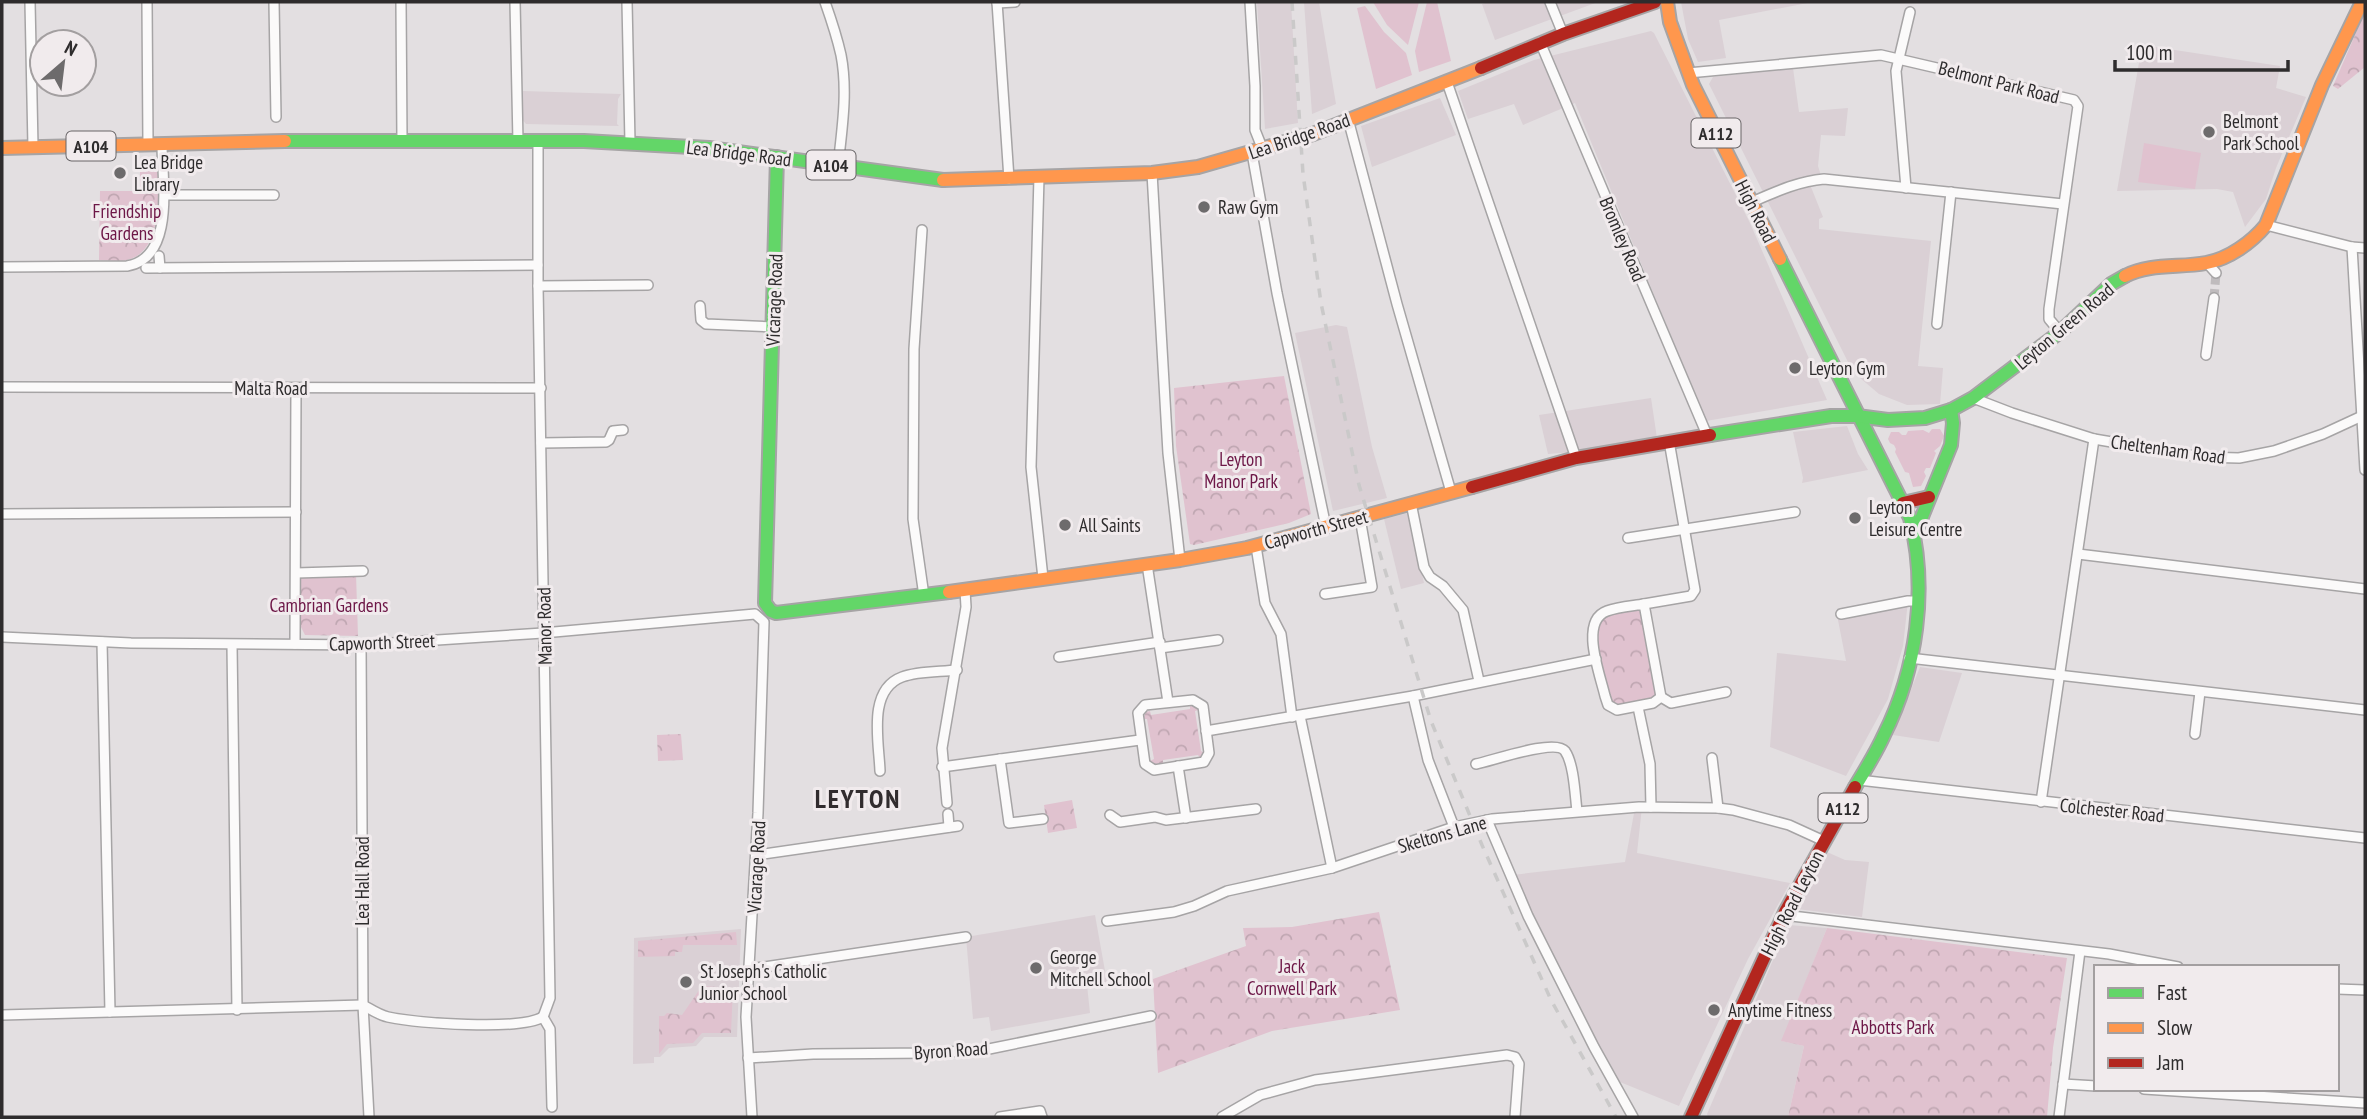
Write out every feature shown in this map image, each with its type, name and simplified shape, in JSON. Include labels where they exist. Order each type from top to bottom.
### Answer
[{"type":"main road","name":"Lea Bridge Road","points":[[2,148],[279,141],[538,141],[709,148],[929,179],[1009,179],[1152,173],[1198,167],[1257,152],[1447,82],[1563,34],[1655,2]]},
{"type":"main road","name":"High Road","points":[[1667,2],[1670,22],[1688,73],[1857,416]]},
{"type":"main road","name":"Leyton Green Road","points":[[1857,416],[1912,420],[1951,410],[1973,398],[2060,332],[2111,284],[2133,272],[2155,267],[2212,268],[2246,245],[2266,225],[2322,85],[2362,2]]},
{"type":"main road","name":"Vicarage Road","points":[[765,613],[778,157]]},
{"type":"main road","points":[[1915,534],[1951,450],[1955,427],[1951,410]]},
{"type":"main road","name":"Capworth Street","points":[[765,613],[924,596],[1180,560],[1256,546],[1576,458],[1831,416],[1857,416]]},
{"type":"main road","name":"High Road Leyton","points":[[1691,1117],[1785,912],[1893,715],[1909,658],[1918,601],[1919,567],[1915,534],[1903,503],[1857,416]]},
{"type":"main road","points":[[1903,503],[1929,497]]},
{"type":"street","points":[[30,2],[33,147]]},
{"type":"street","points":[[147,2],[148,145]]},
{"type":"street","points":[[274,2],[276,117]]},
{"type":"street","points":[[401,2],[402,141]]},
{"type":"street","points":[[515,2],[518,142]]},
{"type":"street","points":[[627,2],[630,143]]},
{"type":"street","points":[[825,2],[841,57],[843,79],[844,113],[838,166]]},
{"type":"street","points":[[1009,179],[997,2],[1015,2]]},
{"type":"street","points":[[1250,2],[1257,152],[1277,293],[1326,527]]},
{"type":"street","points":[[1550,2],[1563,34]]},
{"type":"street","points":[[1906,188],[1896,71],[1910,12]]},
{"type":"street","name":"Bromley Road","points":[[1540,43],[1707,435]]},
{"type":"street","name":"Belmont Park Road","points":[[1688,73],[1881,55],[2074,100],[2078,106],[2049,309],[2049,319],[2060,332]]},
{"type":"street","points":[[1447,82],[1576,458]]},
{"type":"street","points":[[1348,119],[1451,492]]},
{"type":"street","name":"Manor Road","points":[[538,141],[550,998],[543,1017],[550,1029],[552,1107]]},
{"type":"street","points":[[2,267],[132,265],[144,258],[154,245],[162,222],[165,195],[162,145]]},
{"type":"street","points":[[1152,173],[1168,453],[1180,560]]},
{"type":"street","points":[[1040,177],[1031,467],[1043,578]]},
{"type":"street","points":[[1752,202],[1778,191],[1824,179],[2063,204]]},
{"type":"street","points":[[1937,324],[1951,192]]},
{"type":"street","points":[[165,195],[274,195]]},
{"type":"street","points":[[2266,225],[2365,248]]},
{"type":"street","points":[[922,230],[914,349],[913,519],[924,596]]},
{"type":"street","points":[[2352,247],[2361,335],[2365,468]]},
{"type":"street","points":[[159,256],[160,268]]},
{"type":"street","points":[[146,268],[538,265]]},
{"type":"street","points":[[538,286],[648,285]]},
{"type":"street","points":[[2206,355],[2214,298]]},
{"type":"street","points":[[700,306],[701,320],[706,324],[773,327]]},
{"type":"street","name":"Malta Road","points":[[2,387],[541,388]]},
{"type":"street","points":[[295,644],[296,388]]},
{"type":"street","name":"Cheltenham Road","points":[[1973,398],[2012,414],[2094,439],[2201,457],[2239,458],[2274,451],[2323,434],[2362,416]]},
{"type":"street","points":[[541,443],[606,442],[610,440],[613,431],[623,430]]},
{"type":"street","points":[[2041,802],[2094,439]]},
{"type":"street","points":[[1661,697],[1653,704],[1638,707],[1617,710],[1608,705],[1591,630],[1595,619],[1605,612],[1691,596],[1695,590],[1669,441]]},
{"type":"street","points":[[1411,503],[1424,566],[1430,578],[1443,586],[1463,610],[1479,681]]},
{"type":"street","points":[[2,514],[296,512]]},
{"type":"street","points":[[1628,538],[1795,512]]},
{"type":"street","points":[[1325,593],[1371,587],[1360,518]]},
{"type":"street","points":[[1256,546],[1265,603],[1281,634],[1296,716],[1332,868]]},
{"type":"street","points":[[2078,555],[2365,589]]},
{"type":"street","points":[[1147,564],[1168,702]]},
{"type":"street","points":[[296,573],[363,571]]},
{"type":"street","points":[[947,803],[942,748],[957,670],[966,607],[965,590]]},
{"type":"street","points":[[1841,614],[1918,601]]},
{"type":"street","points":[[1644,604],[1661,697],[1671,703],[1726,692]]},
{"type":"street","name":"Capworth Street","points":[[2,638],[232,645],[361,645],[543,633],[765,613]]},
{"type":"street","name":"Vicarage Road","points":[[752,1117],[746,1017],[757,855],[765,613]]},
{"type":"street","points":[[1059,657],[1218,640]]},
{"type":"street","points":[[102,642],[110,1012]]},
{"type":"street","points":[[232,645],[237,1010]]},
{"type":"street","name":"Lea Hall Road","points":[[361,645],[363,1005],[369,1117]]},
{"type":"street","points":[[1909,658],[2365,710]]},
{"type":"street","points":[[1206,732],[1413,696],[1596,659]]},
{"type":"street","points":[[880,771],[878,706],[887,686],[906,676],[957,670]]},
{"type":"street","points":[[2195,734],[2200,692]]},
{"type":"street","points":[[1413,696],[1428,760],[1454,827]]},
{"type":"street","points":[[1193,700],[1202,706],[1209,753],[1204,762],[1154,770],[1145,764],[1138,713],[1145,705],[1168,702],[1193,700]]},
{"type":"street","points":[[1638,707],[1650,764],[1651,807]]},
{"type":"street","points":[[942,767],[1140,740]]},
{"type":"street","points":[[1476,764],[1553,745],[1560,747],[1568,758],[1577,811]]},
{"type":"street","points":[[1712,758],[1718,808]]},
{"type":"street","points":[[1000,759],[1009,823],[1043,819]]},
{"type":"street","points":[[1178,766],[1186,818]]},
{"type":"street","name":"Colchester Road","points":[[1859,780],[2365,838]]},
{"type":"street","name":"Skeltons Lane","points":[[1107,921],[1174,912],[1227,891],[1332,868],[1454,827],[1487,820],[1651,807],[1718,808],[1789,825],[1824,841]]},
{"type":"street","points":[[1110,815],[1120,822],[1155,817],[1166,820],[1256,809]]},
{"type":"street","points":[[757,855],[954,826],[948,814]]},
{"type":"street","points":[[1487,820],[1528,916],[1594,1047],[1633,1117]]},
{"type":"street","points":[[1785,912],[1792,916],[2080,951],[2166,965]]},
{"type":"street","points":[[750,969],[966,937]]},
{"type":"street","points":[[2059,1117],[2080,951]]},
{"type":"street","points":[[2339,989],[2365,990]]},
{"type":"street","points":[[5,1015],[363,1005],[389,1017],[460,1024],[527,1023],[543,1017]]},
{"type":"street","name":"Byron Road","points":[[748,1058],[984,1050],[1152,1016]]},
{"type":"street","points":[[1222,1117],[1260,1095],[1315,1080],[1507,1055],[1515,1057],[1519,1064],[1515,1117]]},
{"type":"street","points":[[2063,1084],[2094,1086]]},
{"type":"street","points":[[2176,1091],[2365,1103]]},
{"type":"street","points":[[1000,1117],[1040,1111],[1042,1117]]},
{"type":"shaded area","points":[[1257,2],[1291,2],[1298,123],[1265,129]]},
{"type":"shaded area","points":[[1304,2],[1319,2],[1336,104],[1312,114]]},
{"type":"shaded area","points":[[1598,2],[1495,40],[1482,4]]},
{"type":"shaded area","points":[[1681,2],[1813,2],[1719,20],[1726,58],[1698,62],[1688,39]]},
{"type":"shaded area","points":[[1651,31],[1750,223],[1827,400],[1706,421],[1575,103],[1523,125],[1514,104],[1468,119],[1458,91],[1534,60]]},
{"type":"shaded area","name":"Belmont Park School","points":[[2142,45],[2280,66],[2276,88],[2306,97],[2266,199],[2245,227],[2233,192],[2217,189],[2117,191]]},
{"type":"shaded area","points":[[1793,68],[1799,112],[1848,108],[1845,136],[1821,135],[1818,166],[1823,182],[1811,187],[1823,217],[1819,219],[1819,229],[1931,241],[1918,366],[1943,368],[1940,404],[1907,405],[1879,394],[1853,372],[1709,84],[1713,77]]},
{"type":"shaded area","points":[[523,91],[621,94],[618,99],[619,126],[526,124],[522,119]]},
{"type":"shaded area","points":[[1440,98],[1456,135],[1372,167],[1361,126]]},
{"type":"shaded area","points":[[1336,325],[1347,327],[1372,447],[1387,498],[1333,511],[1295,333]]},
{"type":"shaded area","points":[[1651,398],[1658,445],[1548,454],[1539,415]]},
{"type":"shaded area","points":[[1847,426],[1858,454],[1868,470],[1802,483],[1793,432]]},
{"type":"shaded area","points":[[1408,513],[1424,583],[1401,589],[1384,519]]},
{"type":"shaded area","points":[[1908,601],[1903,646],[1888,699],[1846,776],[1770,747],[1777,653],[1846,661],[1837,615]]},
{"type":"shaded area","points":[[1920,667],[1962,673],[1939,742],[1893,735]]},
{"type":"shaded area","points":[[1642,807],[1637,853],[1790,883],[1748,959],[1679,1106],[1615,1080],[1512,875],[1625,862],[1635,808]]},
{"type":"shaded area","points":[[1827,852],[1845,860],[1869,862],[1862,917],[1797,909],[1796,905]]},
{"type":"shaded area","name":"George Mitchell School","points":[[1095,915],[1107,982],[1087,985],[1090,1013],[991,1031],[989,1017],[973,1019],[966,937]]},
{"type":"shaded area","points":[[1788,925],[1827,928],[1782,1041],[1804,1046],[1788,1117],[1708,1117],[1707,1114]]},
{"type":"shaded area","name":"St Joseph's Catholic Junior School","points":[[741,929],[737,1037],[704,1037],[696,1046],[669,1048],[660,1057],[654,1057],[654,1063],[633,1064],[634,938]]},
{"type":"green space","points":[[1373,2],[1419,2],[1408,45],[1387,25]]},
{"type":"green space","points":[[1427,2],[1437,2],[1451,61],[1419,72],[1415,51]]},
{"type":"green space","points":[[1365,6],[1384,32],[1406,53],[1412,75],[1376,89],[1357,8]]},
{"type":"green space","points":[[2365,12],[2365,67],[2338,89],[2333,86]]},
{"type":"green space","points":[[2144,143],[2201,153],[2195,189],[2138,182]]},
{"type":"green space","name":"Friendship Gardens","points":[[140,161],[157,161],[157,218],[148,245],[139,254],[124,261],[99,260],[100,191],[140,191]]},
{"type":"green space","name":"Leyton Manor Park","points":[[1284,376],[1311,514],[1289,523],[1190,544],[1176,446],[1174,388]]},
{"type":"green space","points":[[1932,429],[1940,429],[1944,436],[1940,446],[1934,451],[1936,453],[1930,468],[1926,468],[1924,472],[1926,476],[1921,486],[1913,487],[1909,473],[1905,472],[1894,445],[1888,439],[1891,432],[1906,435],[1908,431],[1923,430],[1929,433]]},
{"type":"green space","name":"Cambrian Gardens","points":[[356,574],[358,636],[305,635],[301,627],[301,576]]},
{"type":"green space","points":[[1644,604],[1661,697],[1638,707],[1608,705],[1596,659],[1595,619]]},
{"type":"green space","points":[[1190,705],[1198,708],[1195,711],[1201,751],[1205,753],[1201,759],[1198,755],[1163,760],[1163,765],[1155,766],[1150,761],[1154,759],[1147,719],[1143,719],[1146,712],[1150,711],[1151,715],[1190,709]]},
{"type":"green space","points":[[681,734],[683,760],[658,761],[657,735]]},
{"type":"green space","points":[[1072,800],[1077,828],[1048,833],[1044,805]]},
{"type":"green space","name":"Jack Cornwell Park","points":[[1379,912],[1400,1010],[1272,1031],[1158,1073],[1153,979],[1246,946],[1243,928],[1292,927]]},
{"type":"green space","name":"Abbotts Park","points":[[1827,928],[2067,958],[2053,1048],[2047,1117],[1788,1117],[1804,1046],[1781,1041]]},
{"type":"green space","points":[[736,932],[737,945],[683,945],[682,952],[675,952],[675,956],[638,957],[638,941]]},
{"type":"green space","points":[[702,986],[733,988],[731,1033],[702,1033],[693,1043],[667,1044],[659,1054],[659,1016],[667,1013],[682,1015]]},
{"type":"tunnel","points":[[2214,298],[2216,273]]},
{"type":"railway","points":[[1292,2],[1303,174],[1321,303],[1359,485],[1431,721],[1482,845],[1551,1000],[1616,1117]]},
{"type":"traffic: fast","points":[[285,141],[584,141],[709,148],[943,180]]},
{"type":"traffic: fast","points":[[777,157],[765,603],[776,613],[949,592]]},
{"type":"traffic: fast","points":[[1780,259],[1910,518],[1915,545],[1918,573],[1916,628],[1905,683],[1878,748],[1855,787]]},
{"type":"traffic: fast","points":[[1710,435],[1831,416],[1888,420],[1925,418],[1951,410],[1973,398],[2060,332],[2111,284],[2125,276]]},
{"type":"traffic: fast","points":[[1915,534],[1951,445],[1951,410]]},
{"type":"traffic: slow","points":[[1667,2],[1670,22],[1693,85],[1780,259]]},
{"type":"traffic: slow","points":[[2125,276],[2144,269],[2215,261],[2239,249],[2266,225],[2322,85],[2362,2]]},
{"type":"traffic: slow","points":[[943,180],[1152,173],[1198,167],[1313,134],[1481,68]]},
{"type":"traffic: slow","points":[[2,148],[285,141]]},
{"type":"traffic: slow","points":[[949,592],[1247,548],[1472,487]]},
{"type":"traffic: jam","points":[[1481,68],[1563,34],[1655,2]]},
{"type":"traffic: jam","points":[[1472,487],[1576,458],[1710,435]]},
{"type":"traffic: jam","points":[[1903,503],[1929,497]]},
{"type":"traffic: jam","points":[[1691,1117],[1785,912],[1855,787]]},
{"type":"place","name":"Belmont Park School","points":[[2209,132]]},
{"type":"place","name":"Lea Bridge Library","points":[[120,173]]},
{"type":"place","name":"Raw Gym","points":[[1204,207]]},
{"type":"place","name":"Leyton Gym","points":[[1795,368]]},
{"type":"place","name":"Leyton Leisure Centre","points":[[1855,518]]},
{"type":"place","name":"All Saints","points":[[1065,525]]},
{"type":"place","name":"George Mitchell School","points":[[1036,968]]},
{"type":"place","name":"St Joseph's Catholic Junior School","points":[[686,982]]},
{"type":"place","name":"Anytime Fitness","points":[[1714,1010]]},
{"type":"district","name":"LEYTON","points":[[858,798]]}]
